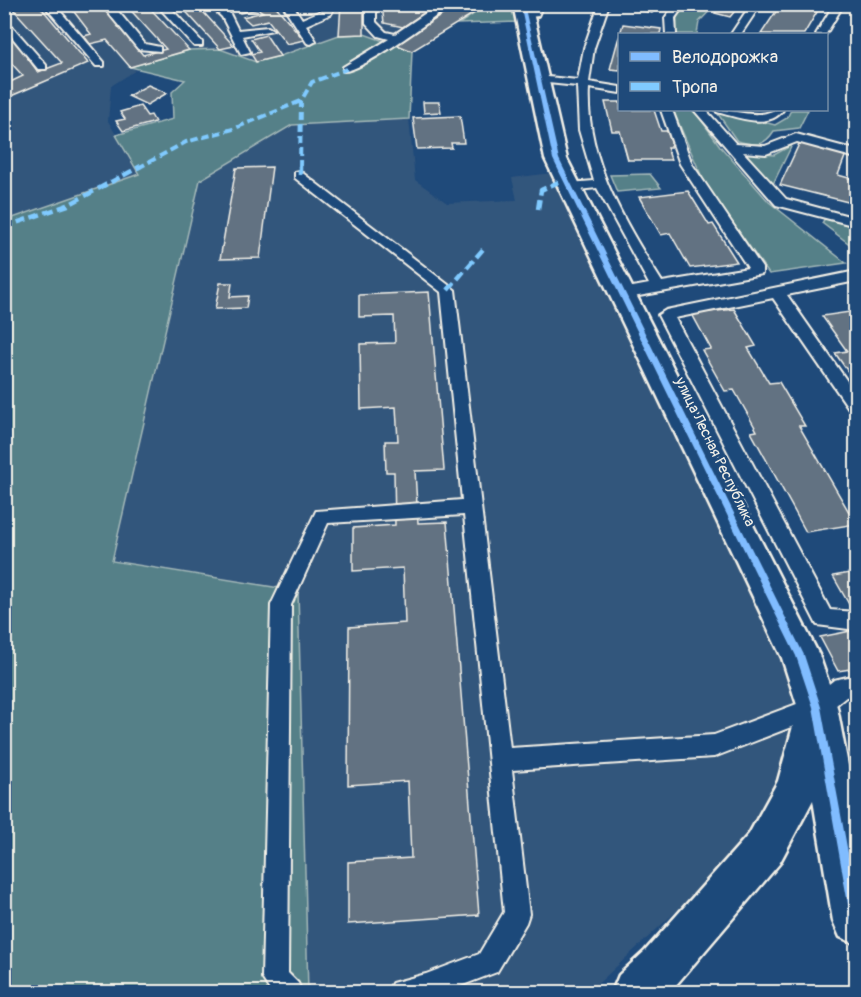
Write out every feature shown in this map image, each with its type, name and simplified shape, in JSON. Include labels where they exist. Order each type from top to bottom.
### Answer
[{"type":"street","name":"улица Лесная Республика","points":[[528,8],[538,79],[556,159],[800,655],[818,707],[856,921]]},
{"type":"street","points":[[636,993],[662,968],[764,849],[796,788],[818,707]]},
{"type":"lane","points":[[4,8],[10,4]]},
{"type":"lane","points":[[48,4],[100,64]]},
{"type":"lane","points":[[106,4],[142,47],[156,49]]},
{"type":"lane","points":[[161,4],[198,44]]},
{"type":"lane","points":[[213,4],[226,16],[244,52]]},
{"type":"lane","points":[[287,4],[311,41]]},
{"type":"lane","points":[[300,24],[327,12],[331,4]]},
{"type":"lane","points":[[371,4],[371,23],[382,34],[398,38]]},
{"type":"lane","points":[[428,4],[443,6]]},
{"type":"lane","points":[[604,4],[600,10],[588,54],[583,86],[590,151],[621,225],[659,289]]},
{"type":"lane","points":[[671,33],[670,18],[680,4]]},
{"type":"lane","points":[[737,33],[756,4]]},
{"type":"lane","points":[[822,33],[839,4]]},
{"type":"lane","points":[[347,69],[398,38],[443,6]]},
{"type":"lane","points":[[4,20],[42,67]]},
{"type":"lane","points":[[235,34],[268,30]]},
{"type":"lane","points":[[538,79],[559,80],[583,86],[618,90]]},
{"type":"lane","points":[[622,294],[757,271],[686,164],[667,111]]},
{"type":"lane","points":[[701,111],[781,202],[856,222]]},
{"type":"lane","points":[[727,111],[760,118],[774,114],[776,111]]},
{"type":"lane","points":[[734,147],[766,150],[796,138],[856,154]]},
{"type":"lane","points":[[300,175],[448,290],[517,914],[488,963],[426,987],[400,993]]},
{"type":"lane","points":[[569,187],[602,184]]},
{"type":"lane","points":[[856,276],[666,315],[824,619],[856,621]]},
{"type":"lane","points":[[776,291],[856,406]]},
{"type":"lane","points":[[289,993],[275,978],[281,605],[322,516],[472,507]]},
{"type":"lane","points":[[501,760],[714,746],[818,707],[841,687],[856,685]]},
{"type":"shaded area","points":[[4,5],[489,5],[412,51],[365,34],[256,62],[220,49],[131,68],[136,70],[111,86],[108,121],[139,174],[5,221]]},
{"type":"shaded area","points":[[409,119],[415,180],[447,203],[517,200],[512,178],[552,173],[774,638],[793,693],[793,733],[782,777],[739,853],[589,992],[308,992],[298,592],[111,561],[200,180],[292,125]]},
{"type":"green space","points":[[489,4],[514,5],[519,22],[459,24]]},
{"type":"green space","points":[[687,5],[715,5],[699,22],[697,33],[676,33],[677,16]]},
{"type":"green space","points":[[364,34],[412,51],[409,119],[292,125],[200,180],[112,561],[298,591],[308,992],[5,992],[4,221],[139,174],[116,135],[173,119],[172,92],[185,80],[130,67],[189,50],[220,49],[256,62],[339,35]]},
{"type":"green space","points":[[673,111],[695,111],[720,146],[769,202],[846,263],[769,274],[705,184]]},
{"type":"green space","points":[[790,111],[808,111],[799,128],[774,131],[762,143],[749,144],[737,141],[718,114],[726,112],[775,125],[787,118]]},
{"type":"green space","points":[[792,145],[773,184],[744,152],[774,155]]},
{"type":"green space","points":[[650,174],[661,188],[617,192],[610,175]]},
{"type":"green space","points":[[825,218],[856,227],[856,249],[822,223]]},
{"type":"building","points":[[38,4],[88,63],[4,99],[4,85],[23,76],[4,55],[4,25],[38,72],[62,63],[13,9]]},
{"type":"building","points":[[68,4],[100,4],[143,55],[166,49],[125,4],[146,4],[189,50],[130,67],[107,40],[90,44],[84,36],[91,34]]},
{"type":"building","points":[[179,4],[196,4],[234,46],[220,49]]},
{"type":"building","points":[[229,4],[274,4],[304,40],[287,44],[268,20],[251,24],[243,17],[263,12],[258,9],[240,13]]},
{"type":"building","points":[[341,4],[364,4],[364,34],[339,35]]},
{"type":"building","points":[[382,4],[414,4],[414,8],[426,12],[403,27],[384,23]]},
{"type":"building","points":[[460,4],[489,4],[412,51],[395,44]]},
{"type":"building","points":[[624,4],[660,4],[652,13],[623,6]]},
{"type":"building","points":[[721,4],[739,6],[730,17],[715,13]]},
{"type":"building","points":[[781,4],[807,4],[820,7],[805,33],[762,33]]},
{"type":"building","points":[[623,24],[661,29],[660,33],[620,33]]},
{"type":"building","points":[[266,35],[280,56],[256,62],[251,54],[260,52],[251,39]]},
{"type":"building","points":[[618,40],[618,70],[610,69]]},
{"type":"building","points":[[148,85],[167,93],[147,105],[128,96]]},
{"type":"building","points":[[423,102],[439,102],[441,112],[424,113]]},
{"type":"building","points":[[605,102],[618,102],[618,111],[654,111],[661,131],[667,131],[673,147],[667,147],[671,160],[628,160],[620,131],[612,131]]},
{"type":"building","points":[[140,106],[147,116],[151,115],[155,122],[123,131],[116,121],[125,119],[120,112]]},
{"type":"building","points":[[460,116],[464,143],[451,143],[452,148],[417,149],[413,118]]},
{"type":"building","points":[[800,142],[846,154],[838,175],[856,180],[856,204],[780,185]]},
{"type":"building","points":[[272,167],[260,258],[220,259],[236,168]]},
{"type":"building","points":[[688,191],[709,225],[713,224],[737,262],[690,268],[670,233],[661,235],[639,197]]},
{"type":"building","points":[[220,283],[232,283],[230,297],[248,296],[246,308],[215,309]]},
{"type":"building","points":[[429,292],[444,470],[415,471],[418,523],[447,522],[479,915],[348,924],[348,862],[411,858],[408,781],[348,785],[349,627],[405,623],[403,568],[353,571],[353,528],[395,525],[394,472],[386,472],[385,441],[398,441],[396,407],[361,409],[360,344],[395,343],[394,316],[359,317],[359,295]]},
{"type":"building","points":[[734,309],[756,346],[748,348],[769,383],[779,382],[805,426],[799,426],[856,524],[806,532],[751,432],[757,431],[734,390],[725,391],[702,350],[711,349],[692,314]]},
{"type":"building","points":[[856,311],[856,383],[835,353],[847,351],[822,316]]},
{"type":"building","points":[[856,572],[856,605],[850,606],[833,576]]},
{"type":"building","points":[[856,630],[856,668],[838,671],[820,637]]},
{"type":"marked path","points":[[300,175],[301,101],[312,82],[347,69]]},
{"type":"marked path","points":[[4,227],[68,205],[186,142],[233,129],[301,101]]},
{"type":"marked path","points":[[538,209],[541,190],[565,179]]},
{"type":"marked path","points":[[448,290],[484,248]]},
{"type":"cycle path","points":[[522,4],[556,159],[800,655],[817,707],[856,921]]}]
